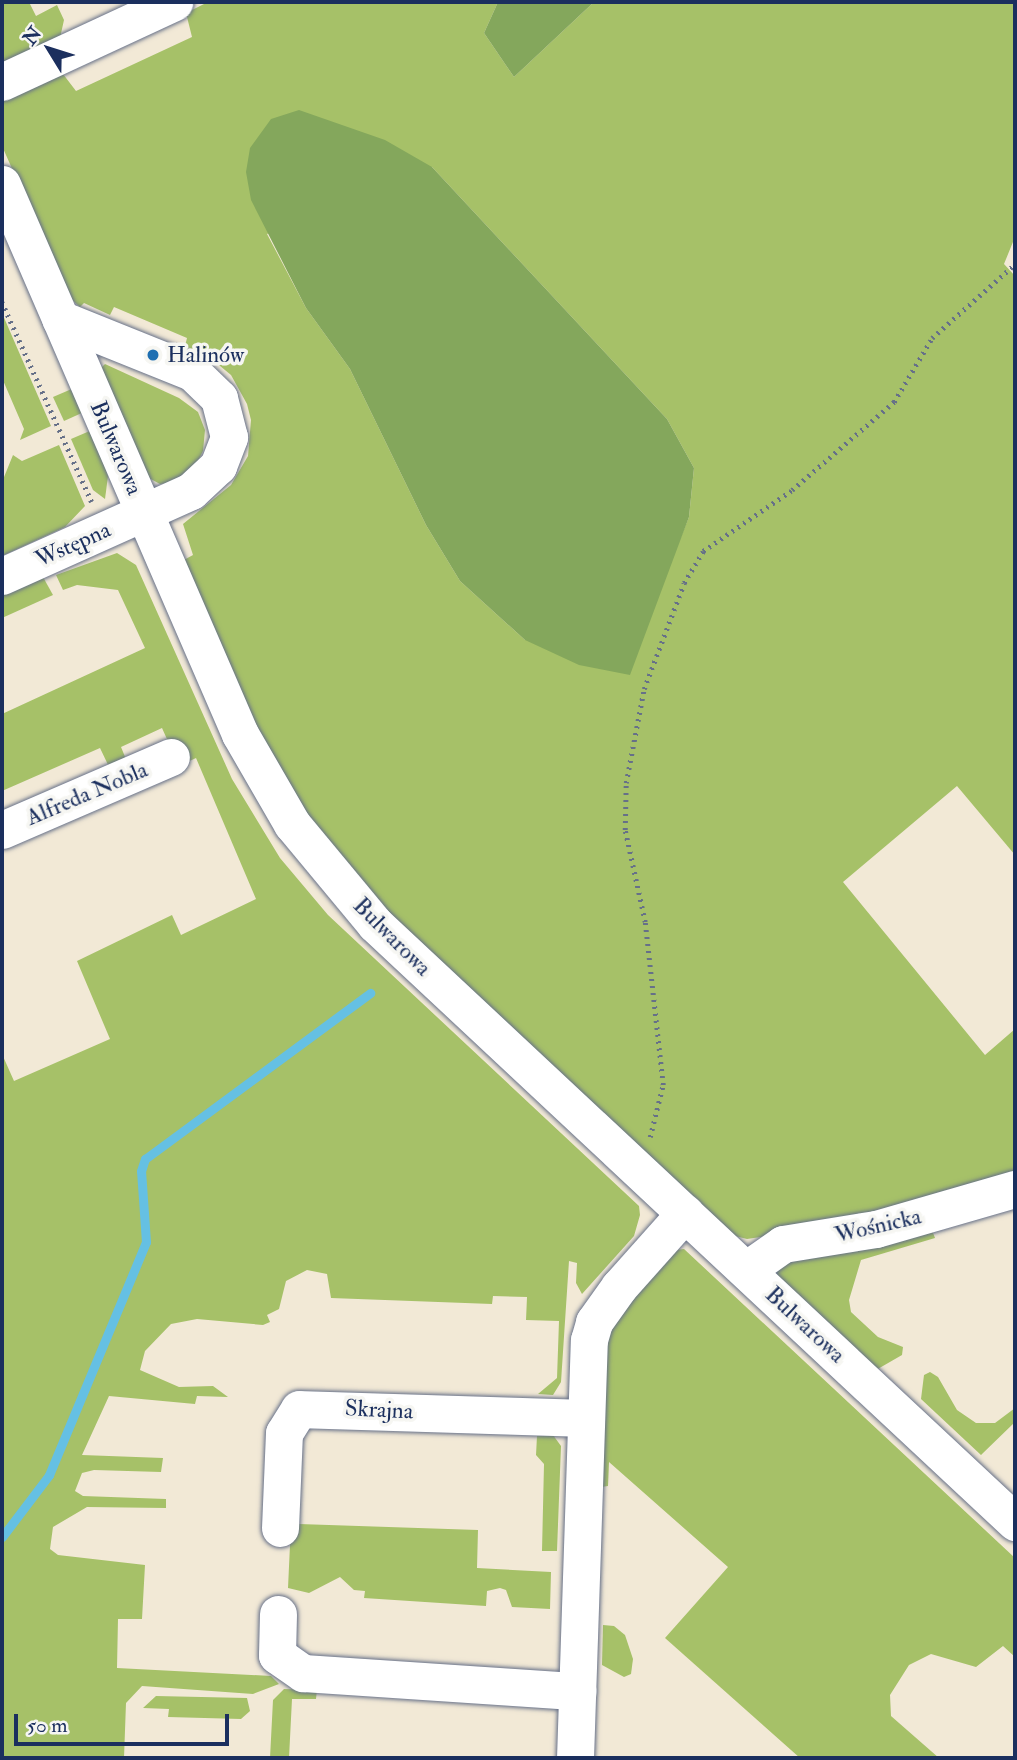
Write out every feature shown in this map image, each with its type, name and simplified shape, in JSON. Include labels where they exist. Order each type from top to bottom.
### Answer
[{"type":"street","points":[[2,82],[164,4]]},
{"type":"street","name":"Bulwarowa","points":[[2,184],[240,734],[292,824],[375,924],[1015,1522]]},
{"type":"street","name":"Wstępna","points":[[2,576],[191,491],[218,466],[229,437],[224,409],[210,387],[192,372],[60,319]]},
{"type":"street","name":"Alfreda Nobla","points":[[2,830],[172,757]]},
{"type":"street","name":"Wośnicka","points":[[747,1270],[783,1244],[876,1229],[1015,1189]]},
{"type":"street","points":[[575,1758],[585,1363],[594,1322],[685,1213]]},
{"type":"street","name":"Skrajna","points":[[280,1528],[284,1433],[299,1409],[584,1418]]},
{"type":"street","points":[[278,1614],[276,1655],[303,1674],[577,1691]]},
{"type":"path","points":[[635,1166],[653,1132],[663,1085],[646,922],[625,830],[626,783],[644,689],[684,583],[703,551],[792,490],[894,402],[932,338],[1015,264]]},
{"type":"path","points":[[2,302],[94,505],[89,512]]},
{"type":"green space","points":[[2,2],[29,2],[36,16],[57,5],[64,20],[60,38],[2,70]]},
{"type":"green space","points":[[208,2],[498,2],[484,33],[514,77],[594,2],[1015,2],[1015,237],[1004,264],[1015,276],[1015,855],[957,786],[843,882],[985,1055],[1015,1029],[1015,1175],[789,1233],[747,1239],[731,1235],[367,893],[308,824],[256,732],[182,561],[193,555],[183,524],[231,485],[248,456],[251,420],[247,404],[231,375],[208,356],[185,346],[187,338],[114,307],[110,315],[84,303],[80,307],[69,297],[2,146],[2,101],[63,74],[76,91],[192,37],[186,13]],"holes":[[[432,167],[667,419],[694,468],[689,517],[674,554],[525,640],[460,581],[426,525],[350,369],[306,308],[267,234]]]},
{"type":"green space","points":[[498,2],[594,2],[514,77],[484,33]]},
{"type":"green space","points":[[299,110],[385,140],[432,167],[667,419],[694,468],[689,517],[630,675],[579,665],[525,640],[460,581],[426,525],[350,369],[306,308],[251,200],[246,172],[250,148],[271,119]]},
{"type":"green space","points":[[2,313],[51,426],[20,440],[24,429],[2,378]]},
{"type":"green space","points":[[105,364],[179,398],[198,412],[205,430],[203,451],[196,465],[171,483],[160,484],[145,476],[101,368]]},
{"type":"green space","points":[[74,388],[84,412],[64,421],[53,397]]},
{"type":"green space","points":[[92,430],[108,476],[105,499],[93,490],[71,439]]},
{"type":"green space","points":[[59,445],[85,506],[65,527],[2,556],[2,482],[13,455],[22,461]]},
{"type":"green space","points":[[117,553],[136,565],[232,779],[280,858],[328,915],[639,1206],[640,1215],[634,1236],[582,1294],[576,1283],[577,1263],[569,1261],[561,1382],[553,1395],[538,1394],[557,1378],[559,1321],[526,1320],[527,1297],[493,1296],[492,1304],[331,1298],[327,1274],[307,1270],[286,1281],[279,1309],[267,1315],[270,1322],[263,1325],[197,1319],[171,1324],[145,1351],[140,1370],[179,1387],[213,1386],[228,1397],[197,1396],[195,1404],[109,1396],[82,1455],[163,1458],[161,1472],[94,1470],[82,1473],[75,1491],[83,1496],[166,1499],[166,1508],[87,1507],[53,1527],[50,1549],[58,1555],[145,1565],[142,1619],[118,1619],[117,1668],[271,1676],[279,1684],[253,1694],[142,1686],[126,1703],[124,1758],[2,1758],[2,1054],[14,1081],[110,1039],[77,961],[172,915],[181,935],[256,899],[196,758],[179,766],[162,728],[121,747],[128,764],[111,771],[100,748],[2,791],[2,714],[145,648],[118,590],[77,585],[63,590],[56,575]]},
{"type":"green space","points":[[43,577],[53,595],[2,618],[2,595]]},
{"type":"green space","points":[[930,1225],[935,1238],[861,1260],[849,1300],[851,1312],[878,1337],[903,1347],[902,1355],[876,1370],[776,1275],[779,1262]]},
{"type":"green space","points":[[684,1249],[1015,1558],[1015,1657],[1003,1646],[976,1667],[931,1654],[909,1665],[890,1695],[891,1716],[939,1758],[800,1758],[665,1638],[728,1567],[609,1462],[608,1486],[595,1488],[605,1325],[676,1250]]},
{"type":"green space","points":[[930,1372],[938,1377],[957,1410],[976,1423],[995,1423],[1015,1408],[1015,1422],[981,1455],[921,1399],[924,1375]]},
{"type":"green space","points":[[553,1435],[561,1446],[557,1551],[542,1551],[544,1464],[536,1455],[537,1436]]},
{"type":"green space","points":[[295,1437],[302,1437],[299,1524],[478,1530],[477,1568],[551,1572],[550,1609],[512,1607],[506,1590],[500,1588],[487,1591],[486,1606],[364,1598],[365,1591],[354,1590],[340,1577],[309,1593],[288,1588]]},
{"type":"green space","points":[[603,1625],[614,1626],[625,1635],[633,1659],[631,1674],[624,1677],[602,1665]]},
{"type":"green space","points":[[284,1689],[317,1690],[316,1699],[292,1699],[289,1758],[270,1758],[273,1700]]},
{"type":"green space","points":[[156,1696],[247,1698],[250,1711],[241,1719],[168,1717],[169,1709],[143,1708]]},
{"type":"waterway","points":[[2,1537],[49,1475],[146,1242],[141,1171],[145,1159],[370,993]]},
{"type":"place","name":"Halinów","points":[[153,355]]}]
